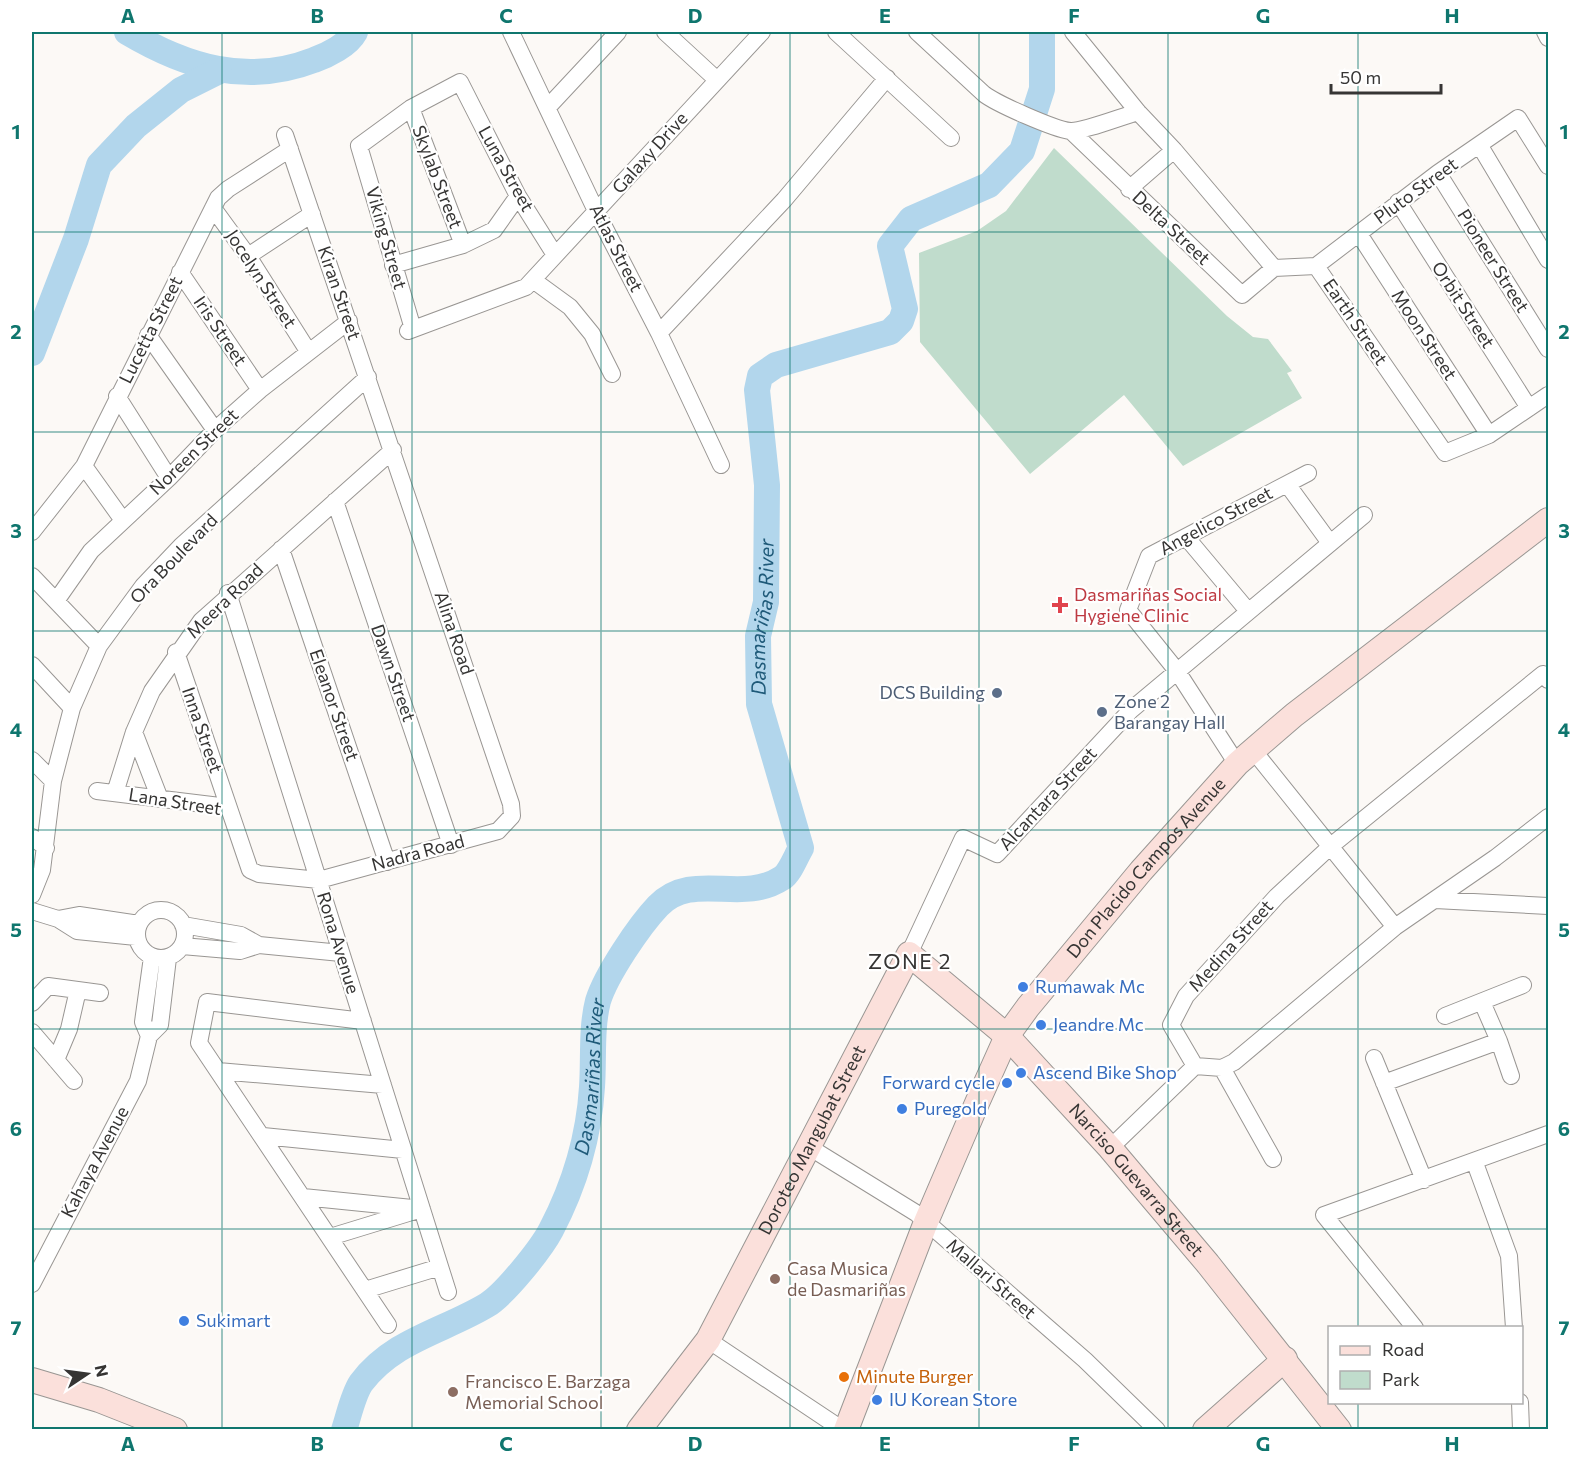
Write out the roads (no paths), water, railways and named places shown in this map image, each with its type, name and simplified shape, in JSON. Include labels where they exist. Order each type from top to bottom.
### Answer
[{"type":"street","name":"Atlas Street","points":[[511,32],[597,213],[659,333],[721,465]]},
{"type":"street","points":[[548,107],[618,32]]},
{"type":"street","name":"Galaxy Drive","points":[[410,330],[526,287],[597,213],[716,79],[762,32]]},
{"type":"street","points":[[836,32],[951,138]]},
{"type":"street","points":[[917,32],[995,102],[1048,123],[1071,131],[1138,112]]},
{"type":"street","points":[[1072,32],[1138,112],[1174,150],[1274,268]]},
{"type":"street","points":[[1545,32],[1548,38]]},
{"type":"street","points":[[670,33],[716,79]]},
{"type":"street","points":[[659,333],[791,192],[887,78]]},
{"type":"street","name":"Luna Street","points":[[411,108],[460,82],[518,196],[555,255]]},
{"type":"street","name":"Viking Street","points":[[410,330],[359,146],[411,108]]},
{"type":"street","name":"Skylab Street","points":[[411,108],[463,245]]},
{"type":"street","name":"Pluto Street","points":[[1316,266],[1398,202],[1518,118],[1548,166]]},
{"type":"street","name":"Delta Street","points":[[1071,131],[1242,295],[1274,268]]},
{"type":"street","name":"Lucetta Street","points":[[32,532],[84,466],[213,208],[228,189],[288,142]]},
{"type":"street","name":"Kiran Street","points":[[288,142],[393,450]]},
{"type":"street","points":[[1480,146],[1548,260]]},
{"type":"street","points":[[1129,189],[1174,150]]},
{"type":"street","name":"Pioneer Street","points":[[1438,173],[1548,349]]},
{"type":"street","points":[[393,265],[463,245],[494,230],[518,196]]},
{"type":"street","name":"Orbit Street","points":[[1398,202],[1529,408]]},
{"type":"street","name":"Jocelyn Street","points":[[213,208],[248,256],[308,351]]},
{"type":"street","points":[[248,256],[312,214]]},
{"type":"street","name":"Moon Street","points":[[1359,234],[1489,435]]},
{"type":"street","name":"Earth Street","points":[[1274,268],[1316,266],[1445,453],[1489,435],[1548,395]]},
{"type":"street","name":"Iris Street","points":[[180,272],[260,390]]},
{"type":"street","points":[[532,280],[570,307],[592,334],[612,374]]},
{"type":"street","name":"Noreen Street","points":[[56,601],[91,551],[122,519],[169,478],[215,430],[260,390],[349,321]]},
{"type":"street","points":[[148,335],[215,430]]},
{"type":"street","name":"Ora Boulevard","points":[[32,895],[42,870],[53,781],[72,708],[99,646],[143,586],[182,546],[368,377]]},
{"type":"street","points":[[117,396],[169,478]]},
{"type":"street","name":"Meera Road","points":[[115,793],[134,732],[152,691],[176,652],[201,621],[228,593],[393,450]]},
{"type":"street","name":"Alina Road","points":[[393,450],[511,804],[512,816]]},
{"type":"street","points":[[84,466],[122,519]]},
{"type":"street","name":"Angelico Street","points":[[1177,671],[1128,610],[1149,556],[1308,473]]},
{"type":"street","points":[[1287,484],[1330,543]]},
{"type":"street","name":"Dawn Street","points":[[334,501],[451,845]]},
{"type":"street","points":[[1364,515],[1177,671],[1245,758],[1332,846],[1395,927]]},
{"type":"street","name":"Don Placido Campos Avenue","points":[[845,1430],[926,1222],[1007,1036],[1028,1007],[1141,871],[1245,758],[1294,715],[1548,521]]},
{"type":"street","points":[[1186,537],[1248,611]]},
{"type":"street","name":"Eleanor Street","points":[[281,549],[387,862]]},
{"type":"street","points":[[32,576],[99,646]]},
{"type":"street","name":"Rona Avenue","points":[[228,593],[448,1292]]},
{"type":"street","name":"Inna Street","points":[[176,652],[228,807]]},
{"type":"street","points":[[32,664],[72,708]]},
{"type":"street","name":"Alcantara Street","points":[[963,838],[997,855],[1131,710],[1177,671]]},
{"type":"street","points":[[1332,846],[1543,674],[1548,680]]},
{"type":"street","points":[[134,732],[160,799]]},
{"type":"street","points":[[32,760],[53,781]]},
{"type":"street","name":"Lana Street","points":[[97,791],[228,807],[250,870],[259,874],[318,880]]},
{"type":"street","name":"Nadra Road","points":[[318,880],[498,831],[507,824],[512,816]]},
{"type":"street","points":[[1110,1148],[1195,1066],[1222,1068],[1234,1062],[1395,927],[1548,817]]},
{"type":"street","points":[[32,837],[46,848]]},
{"type":"street","name":"Doroteo Mangubat Street","points":[[639,1430],[708,1340],[909,954],[963,838]]},
{"type":"street","name":"Medina Street","points":[[1195,1066],[1171,1025],[1186,996],[1277,896],[1332,846]]},
{"type":"street","points":[[1435,900],[1548,906]]},
{"type":"street","points":[[259,945],[241,935],[183,925],[173,913],[158,910],[150,912],[138,930],[142,949],[160,957],[182,945],[240,951],[259,945],[341,953]]},
{"type":"street","points":[[32,911],[58,919],[79,915],[138,930]]},
{"type":"street","points":[[182,945],[183,925]]},
{"type":"street","name":"Narciso Guevarra Street","points":[[909,954],[1007,1036],[1110,1148],[1285,1359],[1339,1430]]},
{"type":"street","name":"Kahaya Avenue","points":[[32,1284],[138,1081],[149,1036],[160,1025],[160,957]]},
{"type":"street","points":[[1445,1016],[1523,985]]},
{"type":"street","points":[[32,1003],[48,986],[100,993]]},
{"type":"street","points":[[56,1060],[69,1029],[78,990]]},
{"type":"street","points":[[363,1021],[207,1002],[199,1043],[388,1326]]},
{"type":"street","points":[[1482,1002],[1511,1076]]},
{"type":"street","points":[[32,1032],[74,1081]]},
{"type":"street","points":[[1384,1083],[1499,1041]]},
{"type":"street","points":[[1374,1058],[1424,1180]]},
{"type":"street","points":[[1222,1068],[1273,1159]]},
{"type":"street","points":[[218,1071],[383,1085]]},
{"type":"street","points":[[1413,1326],[1324,1215],[1475,1163],[1548,1134]]},
{"type":"street","points":[[263,1136],[403,1150]]},
{"type":"street","name":"Mallari Street","points":[[809,1147],[916,1213],[1085,1360],[1157,1430]]},
{"type":"street","points":[[1475,1163],[1509,1256],[1514,1326]]},
{"type":"street","points":[[303,1197],[422,1209]]},
{"type":"street","points":[[330,1237],[422,1209]]},
{"type":"street","points":[[365,1290],[440,1267]]},
{"type":"street","points":[[708,1340],[845,1430]]},
{"type":"street","points":[[1205,1430],[1285,1359]]},
{"type":"street","points":[[32,1380],[99,1400],[175,1430]]},
{"type":"street","points":[[1520,1404],[1521,1430]]},
{"type":"waterway","points":[[127,32],[172,55],[194,63],[241,72],[265,72],[289,68],[314,60],[343,45],[355,32]]},
{"type":"waterway","name":"Dasmariñas River","points":[[344,1430],[358,1388],[374,1368],[404,1346],[471,1314],[495,1299],[522,1270],[551,1230],[567,1196],[588,1124],[592,1087],[594,1022],[598,1001],[615,965],[642,926],[658,906],[686,890],[750,889],[782,878],[801,848],[759,704],[758,636],[766,602],[767,485],[757,390],[760,376],[776,365],[890,332],[901,321],[905,309],[890,246],[911,219],[989,185],[1022,151],[1042,89],[1042,32]]},
{"type":"waterway","points":[[32,353],[76,239],[99,165],[136,126],[181,90],[219,71]]},
{"type":"place","name":"Dasmariñas Social Hygiene Clinic","points":[[1060,605]]},
{"type":"place","name":"DCS Building","points":[[997,693]]},
{"type":"place","name":"Zone 2 Barangay Hall","points":[[1102,712]]},
{"type":"place","name":"Rumawak Mc","points":[[1023,987]]},
{"type":"place","name":"Jeandre Mc","points":[[1041,1025]]},
{"type":"place","name":"Ascend Bike Shop","points":[[1021,1073]]},
{"type":"place","name":"Forward cycle","points":[[1007,1083]]},
{"type":"place","name":"Puregold","points":[[902,1109]]},
{"type":"place","name":"Casa Musica de Dasmariñas","points":[[775,1279]]},
{"type":"place","name":"Sukimart","points":[[184,1321]]},
{"type":"place","name":"Minute Burger","points":[[844,1377]]},
{"type":"place","name":"Francisco E. Barzaga Memorial School","points":[[453,1392]]},
{"type":"place","name":"IU Korean Store","points":[[877,1400]]},
{"type":"district","name":"ZONE 2","points":[[910,962]]}]
